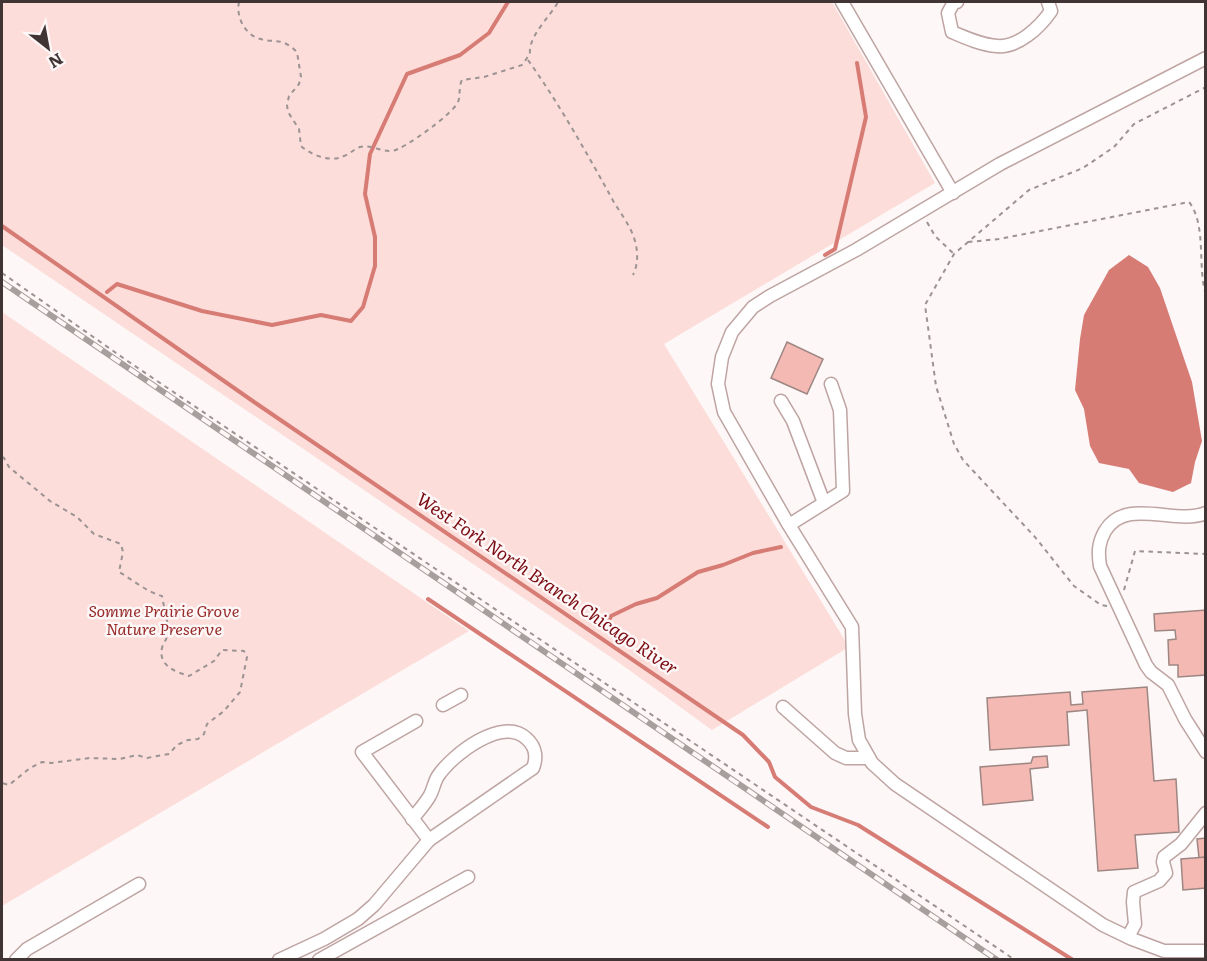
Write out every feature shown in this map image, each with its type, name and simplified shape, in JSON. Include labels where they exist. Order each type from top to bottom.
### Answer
[{"type":"street","points":[[842,2],[953,193]]},
{"type":"street","points":[[957,2],[954,2],[948,13],[952,32],[999,46],[1018,40],[1042,25],[1051,11],[1048,2]]},
{"type":"street","points":[[1206,58],[1000,164],[856,250],[753,307],[732,332],[722,357],[718,384],[724,412],[789,525],[852,627],[855,714],[859,740],[869,758],[895,784],[1103,925],[1164,951],[1206,951]]},
{"type":"street","points":[[789,525],[843,491],[840,410],[831,384]]},
{"type":"street","points":[[781,400],[793,421],[824,503]]},
{"type":"street","points":[[1206,513],[1190,517],[1135,514],[1120,517],[1110,524],[1101,538],[1098,551],[1100,566],[1146,665],[1151,672],[1168,685],[1185,719],[1206,752]]},
{"type":"street","points":[[443,705],[461,695]]},
{"type":"street","points":[[783,707],[835,753],[846,758],[869,758]]},
{"type":"street","points":[[416,721],[362,752],[429,840]]},
{"type":"street","points":[[279,960],[324,939],[358,919],[374,905],[429,840],[533,768],[536,761],[535,750],[522,735],[510,732],[492,734],[479,739],[438,776],[429,797],[412,819]]},
{"type":"street","points":[[1128,937],[1135,924],[1134,892],[1159,881],[1166,873],[1164,857],[1181,844],[1206,813]]},
{"type":"street","points":[[319,960],[468,877]]},
{"type":"street","points":[[16,960],[27,949],[139,884]]},
{"type":"path","points":[[239,2],[238,13],[245,28],[256,37],[283,42],[297,52],[301,77],[299,84],[289,96],[287,105],[288,112],[299,129],[301,146],[315,155],[338,159],[365,146],[386,151],[401,149],[424,131],[440,123],[457,105],[459,85],[462,80],[501,73],[508,68],[522,65],[528,60],[532,40],[558,2]]},
{"type":"path","points":[[528,60],[548,87],[611,198],[623,214],[635,244],[638,265],[633,275]]},
{"type":"path","points":[[1206,87],[1134,124],[1114,147],[1083,168],[1029,190],[954,254],[925,305],[936,387],[954,444],[972,470],[1035,537],[1074,586],[1101,605],[1112,607],[1122,595],[1135,551],[1206,554]]},
{"type":"path","points":[[968,242],[999,239],[1189,202],[1195,208],[1202,242],[1206,295]]},
{"type":"path","points":[[921,211],[935,236],[954,254]]},
{"type":"path","points":[[2,273],[129,362],[1015,960]]},
{"type":"path","points":[[2,457],[9,467],[50,501],[77,517],[94,534],[121,544],[123,552],[119,572],[152,594],[162,596],[168,622],[162,657],[172,670],[189,676],[214,661],[222,651],[244,651],[247,657],[240,692],[224,711],[207,724],[204,734],[198,739],[188,740],[168,754],[147,758],[137,755],[120,759],[90,758],[42,762],[30,768],[9,785],[2,783]]},
{"type":"green space","points":[[2,2],[832,2],[935,183],[664,344],[849,647],[712,730],[618,662],[2,245]]},
{"type":"green space","name":"Somme Prairie Grove Nature Preserve","points":[[2,312],[469,631],[2,906]]},
{"type":"shaded area","points":[[1129,255],[1148,267],[1160,288],[1192,382],[1202,441],[1191,483],[1173,492],[1139,483],[1129,469],[1099,463],[1090,446],[1084,409],[1075,390],[1084,315],[1109,270]]},
{"type":"building","points":[[787,342],[823,359],[807,394],[771,378]]},
{"type":"building","points":[[1206,610],[1206,675],[1178,677],[1178,665],[1169,665],[1168,640],[1176,639],[1175,630],[1155,631],[1154,614]]},
{"type":"building","points":[[1147,687],[1154,781],[1176,779],[1179,832],[1135,835],[1138,868],[1098,871],[1087,710],[1067,712],[1069,745],[990,750],[987,698],[1070,692],[1071,705],[1083,704],[1082,692]]},
{"type":"building","points":[[1047,756],[1048,767],[1030,769],[1033,800],[983,805],[980,767],[1031,763],[1033,757]]},
{"type":"building","points":[[1206,838],[1206,857],[1199,858],[1197,839]]},
{"type":"building","points":[[1206,857],[1206,888],[1183,890],[1181,859]]},
{"type":"waterway","points":[[107,292],[117,284],[202,311],[272,325],[321,315],[351,321],[363,307],[375,266],[375,237],[365,194],[370,154],[407,74],[460,55],[489,33],[508,2]]},
{"type":"waterway","points":[[825,255],[835,249],[866,117],[857,63]]},
{"type":"waterway","name":"West Fork North Branch Chicago River","points":[[2,226],[257,404],[743,735],[769,762],[775,777],[811,807],[858,825],[1073,960]]},
{"type":"waterway","points":[[606,627],[611,616],[636,604],[657,598],[698,572],[753,553],[781,547]]},
{"type":"waterway","points":[[428,599],[768,827]]},
{"type":"railway","points":[[2,282],[997,960]]}]
